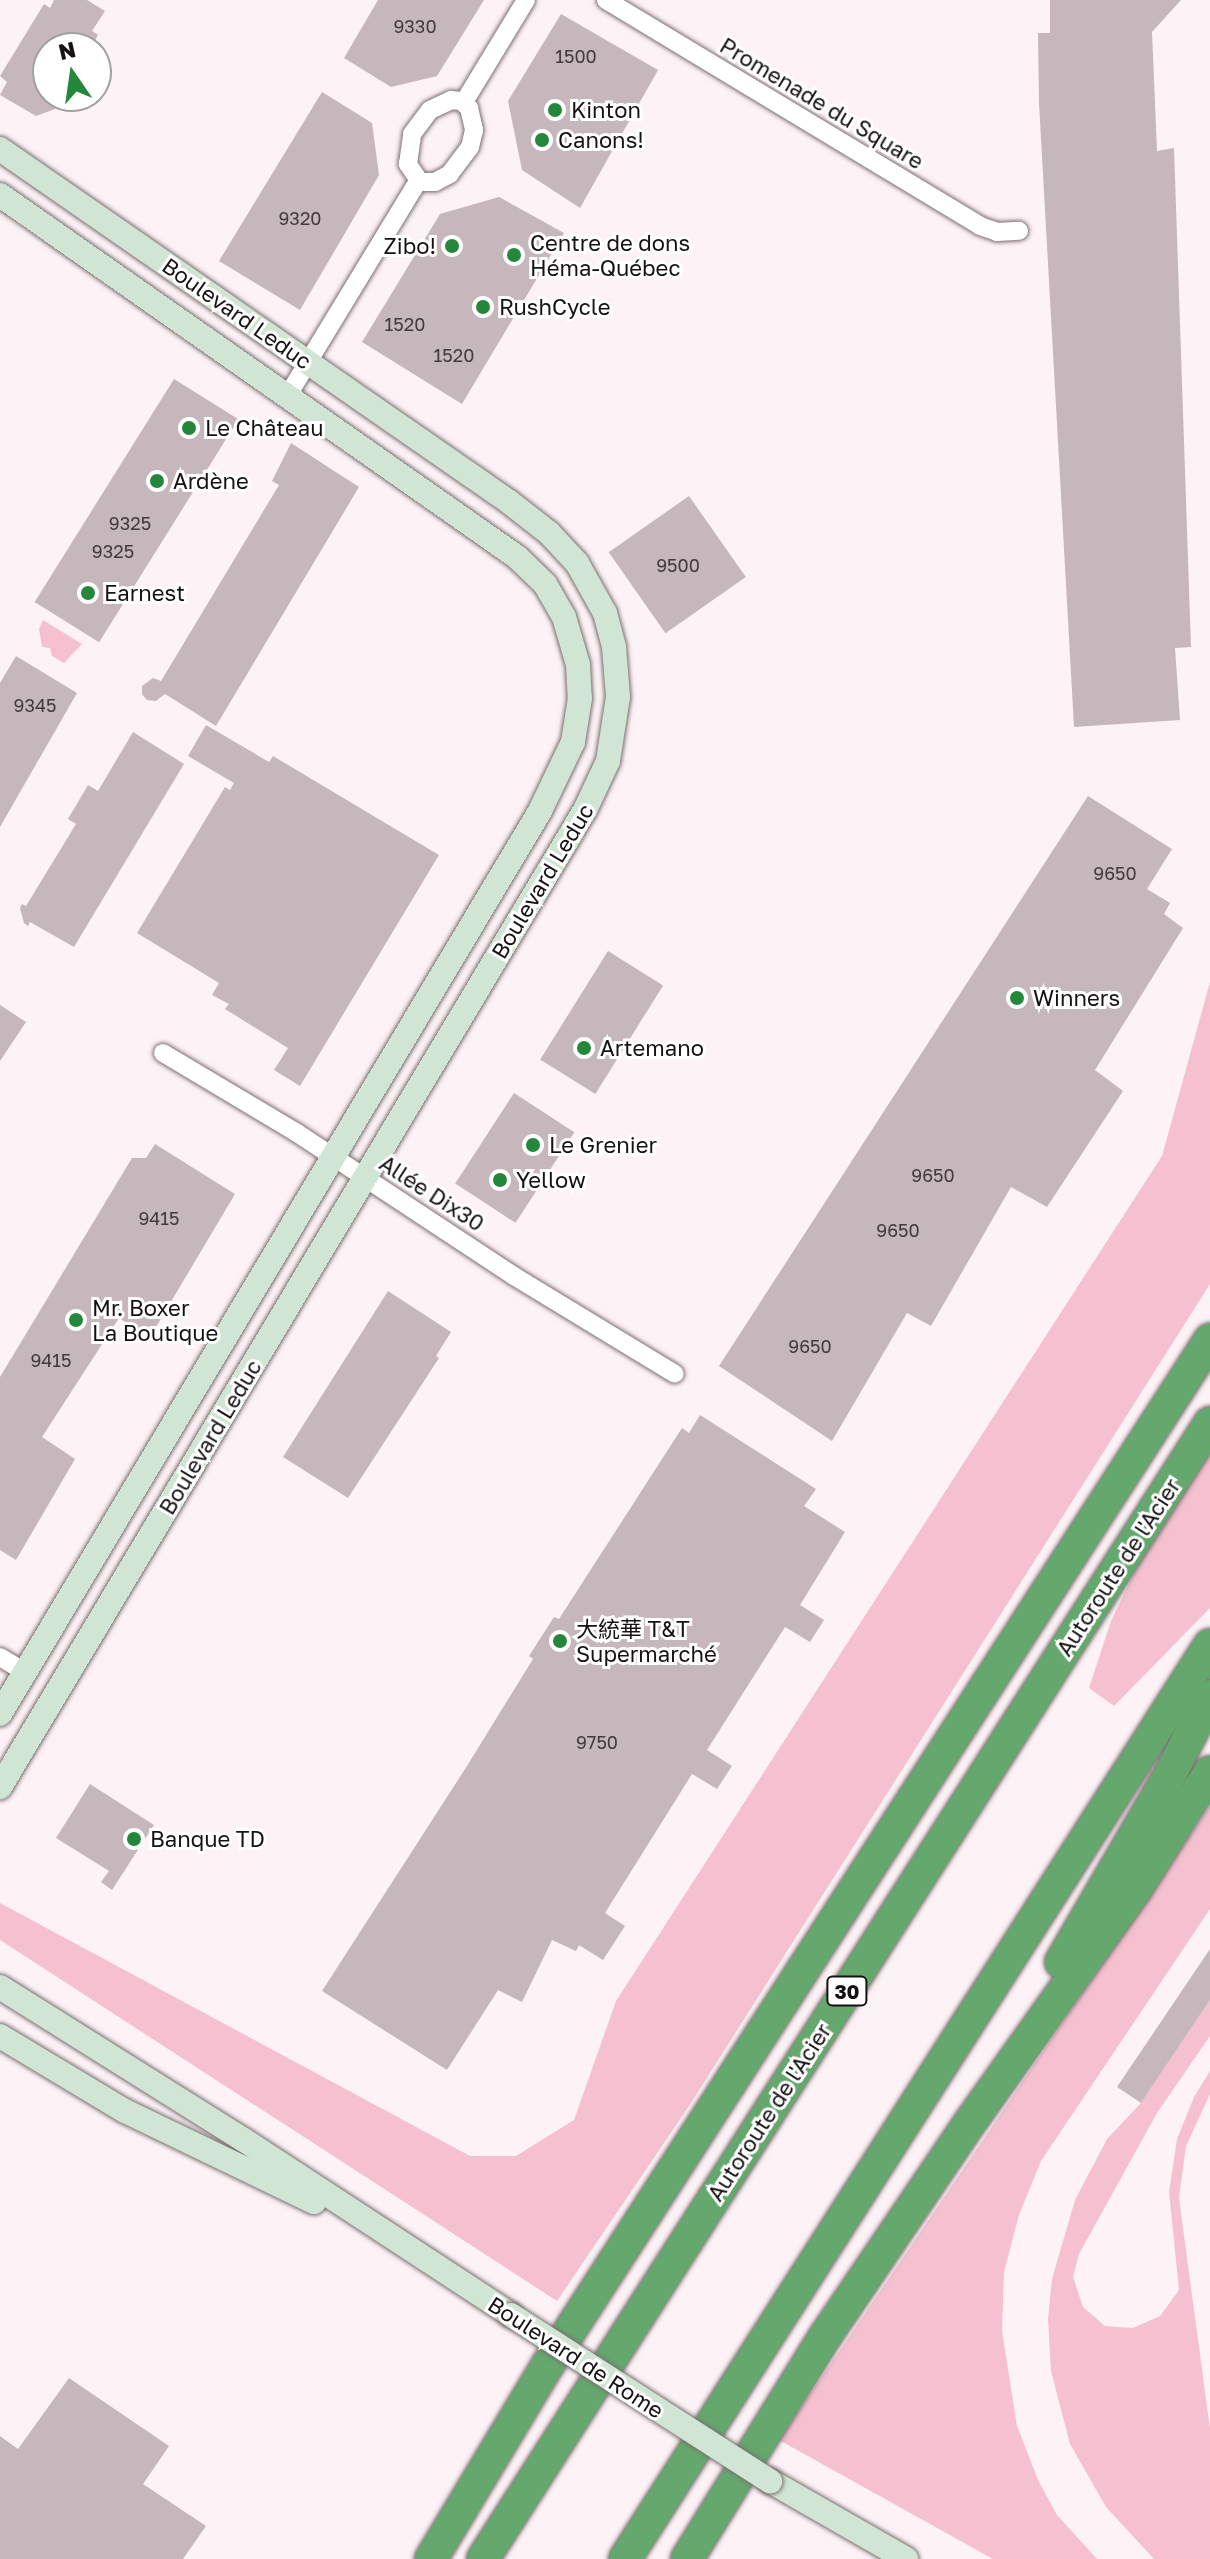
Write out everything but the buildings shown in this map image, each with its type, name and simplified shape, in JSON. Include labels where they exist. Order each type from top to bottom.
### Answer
[{"type":"highway","points":[[431,2559],[547,2366],[1210,1340]]},
{"type":"highway","name":"Autoroute de l'Acier","points":[[483,2559],[1210,1423]]},
{"type":"highway","points":[[625,2559],[1210,1645]]},
{"type":"highway","points":[[971,2121],[1159,1795],[1210,1696]]},
{"type":"highway","points":[[687,2559],[826,2335],[971,2121],[1136,1889],[1210,1772]]},
{"type":"highway","points":[[408,2559],[547,2366]]},
{"type":"street","points":[[464,102],[526,0]]},
{"type":"street","name":"Promenade du Square","points":[[606,0],[980,226],[997,232],[1019,231]]},
{"type":"street","points":[[451,100],[464,102],[469,108],[474,130],[465,156],[443,179],[418,181],[407,156],[415,127],[438,105],[451,100]]},
{"type":"street","name":"Boulevard Leduc","points":[[0,149],[508,501],[564,548],[584,573],[605,613],[618,678],[615,730],[595,791],[0,1787]]},
{"type":"street","points":[[288,395],[418,181]]},
{"type":"street","name":"Boulevard Leduc","points":[[0,195],[481,529],[538,576],[559,607],[569,629],[580,684],[576,728],[562,770],[0,1714]]},
{"type":"street","name":"Allée Dix30","points":[[163,1053],[675,1374]]},
{"type":"street","points":[[0,1657],[25,1672]]},
{"type":"street","name":"Boulevard de Rome","points":[[0,1987],[244,2140],[381,2233],[770,2481],[906,2559]]},
{"type":"street","name":"Boulevard de Rome","points":[[0,2036],[108,2102],[381,2233]]},
{"type":"street","name":"Boulevard de Rome","points":[[770,2481],[878,2559]]},
{"type":"shaded area","points":[[43,620],[82,644],[64,663],[52,656],[50,648],[42,647],[39,629]]},
{"type":"shaded area","points":[[1210,982],[1210,1284],[689,2106],[557,2301],[0,1940],[0,1903],[470,2156],[516,2156],[574,2120],[616,2001],[1162,1156]]},
{"type":"shaded area","points":[[1210,1450],[1210,1608],[1114,1706],[1089,1688],[1111,1621],[1146,1549]]},
{"type":"shaded area","points":[[1210,1806],[1210,1909],[1041,2161],[1019,2215],[1004,2272],[1002,2331],[1017,2426],[1038,2480],[1057,2515],[1097,2559],[993,2559],[779,2440]]},
{"type":"shaded area","points":[[1210,2000],[1210,2036],[1157,2113],[1079,2254],[1073,2277],[1083,2307],[1105,2326],[1133,2328],[1160,2316],[1179,2290],[1169,2192],[1177,2139],[1194,2097],[1210,2071],[1210,2094],[1186,2146],[1179,2198],[1210,2429],[1210,2559],[1154,2559],[1106,2507],[1070,2444],[1051,2371],[1048,2319],[1052,2279],[1075,2200],[1107,2139],[1141,2103]]},
{"type":"place","name":"Kinton","points":[[555,110]]},
{"type":"place","name":"Canons!","points":[[542,140]]},
{"type":"place","name":"Zibo!","points":[[452,246]]},
{"type":"place","name":"Centre de dons Héma-Québec","points":[[514,255]]},
{"type":"place","name":"RushCycle","points":[[483,307]]},
{"type":"place","name":"Le Château","points":[[189,428]]},
{"type":"place","name":"Ardène","points":[[157,481]]},
{"type":"place","name":"Earnest","points":[[88,593]]},
{"type":"place","name":"Winners","points":[[1017,998]]},
{"type":"place","name":"Artemano","points":[[584,1048]]},
{"type":"place","name":"Le Grenier","points":[[533,1145]]},
{"type":"place","name":"Yellow","points":[[500,1180]]},
{"type":"place","name":"Mr. Boxer La Boutique","points":[[76,1320]]},
{"type":"place","name":"大統華 T&T Supermarché","points":[[560,1641]]},
{"type":"place","name":"Banque TD","points":[[134,1839]]}]
